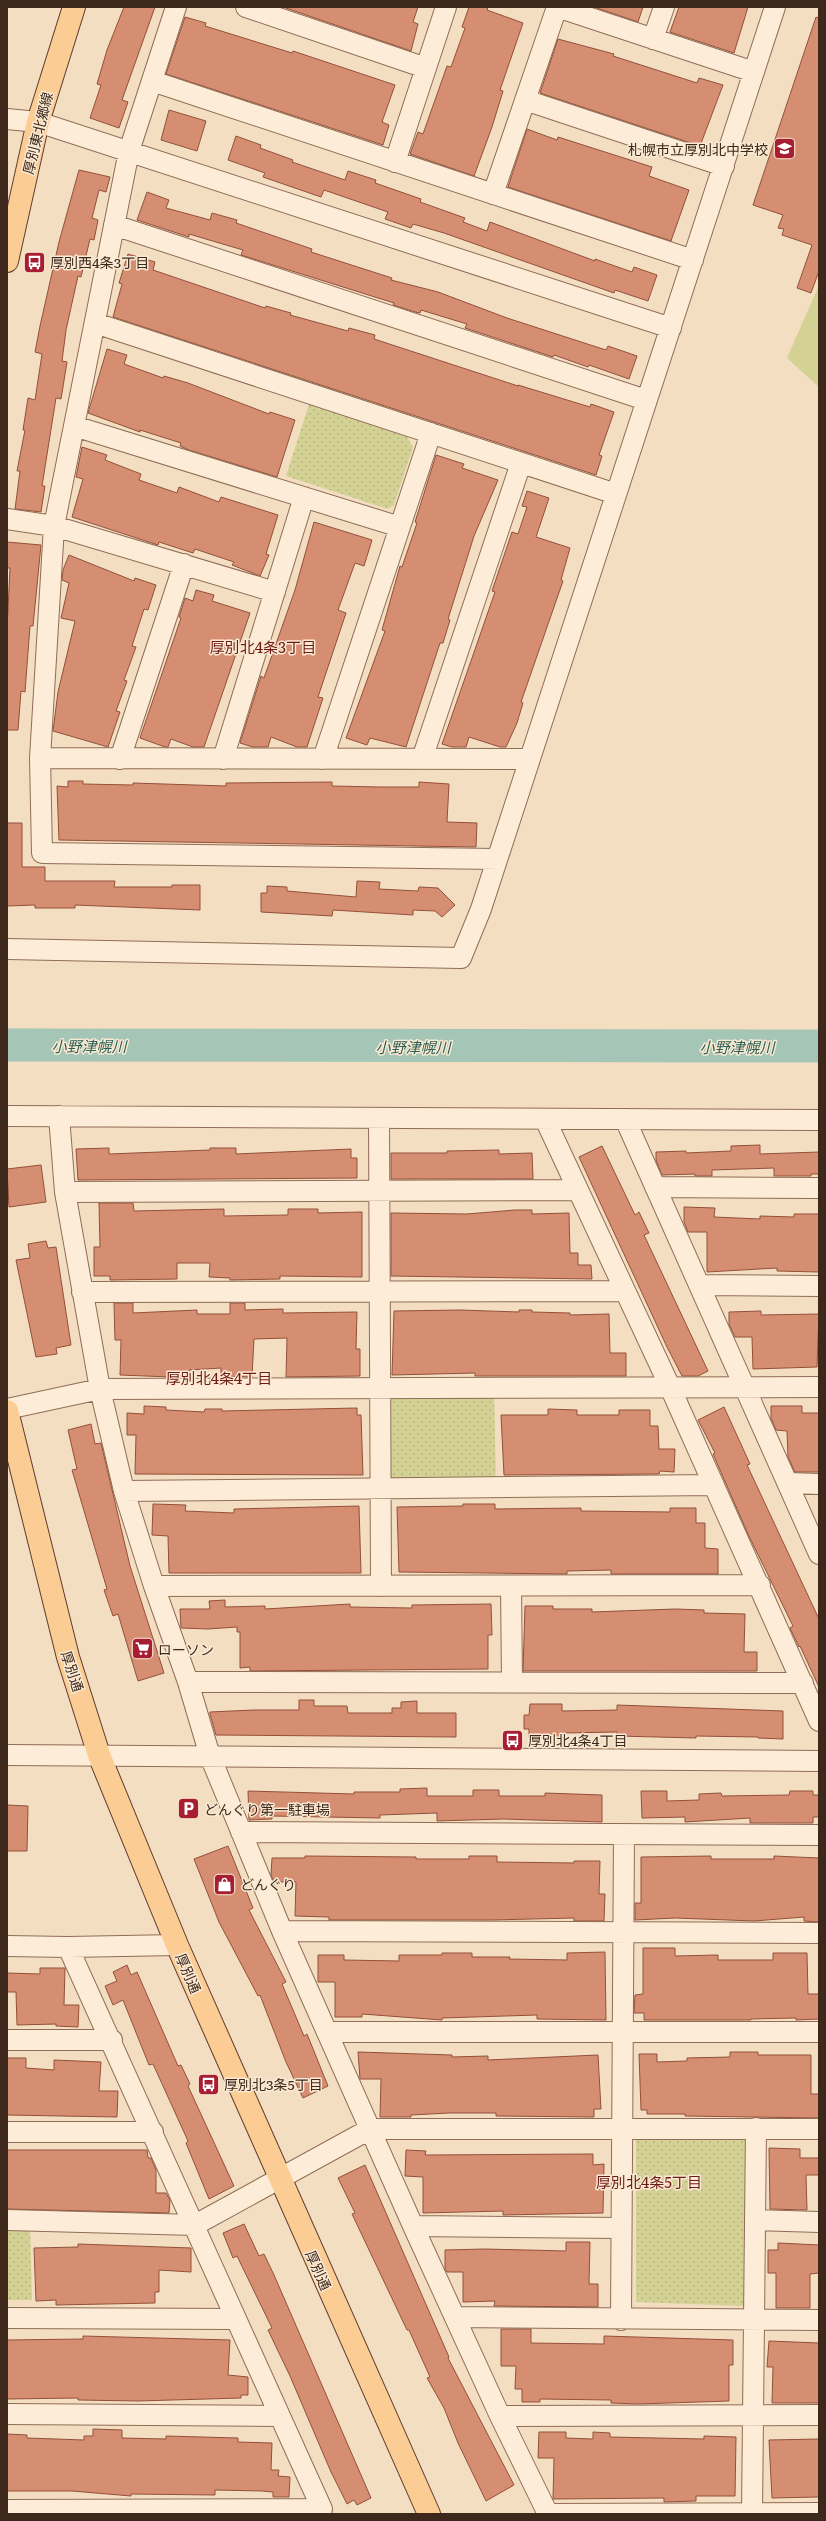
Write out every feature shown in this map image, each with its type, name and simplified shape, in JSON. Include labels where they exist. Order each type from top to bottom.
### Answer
[{"type":"main road","name":"厚別東北郷線","points":[[7,261],[38,122],[74,7]]},
{"type":"main road","name":"厚別通","points":[[7,1410],[68,1657],[99,1755],[177,1944],[279,2179],[429,2514]]},
{"type":"street","points":[[176,7],[129,151],[54,526],[40,758],[42,853],[497,859]]},
{"type":"street","points":[[246,7],[426,68]]},
{"type":"street","points":[[395,162],[446,7]]},
{"type":"street","points":[[493,194],[557,7],[754,72]]},
{"type":"street","points":[[653,39],[664,7]]},
{"type":"street","points":[[7,949],[461,958],[497,859],[775,7]]},
{"type":"street","points":[[152,81],[693,260]]},
{"type":"street","points":[[525,100],[724,166]]},
{"type":"street","points":[[7,120],[38,122],[671,328]]},
{"type":"street","points":[[114,225],[646,400]]},
{"type":"street","points":[[95,323],[616,494]]},
{"type":"street","points":[[74,426],[400,527]]},
{"type":"street","points":[[323,759],[431,434]]},
{"type":"street","points":[[422,759],[521,463]]},
{"type":"street","points":[[223,759],[304,497]]},
{"type":"street","points":[[7,519],[54,526],[275,592]]},
{"type":"street","points":[[120,759],[184,564]]},
{"type":"street","points":[[40,758],[529,759]]},
{"type":"street","points":[[7,1116],[819,1120]]},
{"type":"street","points":[[59,1116],[64,1192],[100,1389],[124,1491],[154,1586],[188,1682],[210,1756],[282,1931],[413,2226],[500,2416],[548,2514],[819,2513]]},
{"type":"street","points":[[379,1118],[381,1586]]},
{"type":"street","points":[[545,1119],[670,1387],[760,1585],[819,1721]]},
{"type":"street","points":[[625,1119],[819,1554]]},
{"type":"street","points":[[655,1187],[819,1188]]},
{"type":"street","points":[[64,1192],[578,1190]]},
{"type":"street","points":[[699,1285],[819,1286]]},
{"type":"street","points":[[82,1292],[625,1291]]},
{"type":"street","points":[[7,1410],[100,1389],[819,1387]]},
{"type":"street","points":[[788,1484],[819,1484]]},
{"type":"street","points":[[124,1491],[714,1485]]},
{"type":"street","points":[[154,1586],[760,1585]]},
{"type":"street","points":[[511,1586],[512,1682]]},
{"type":"street","points":[[188,1682],[803,1683]]},
{"type":"street","points":[[7,1755],[819,1761]]},
{"type":"street","points":[[241,1832],[819,1835]]},
{"type":"street","points":[[621,2320],[620,2228],[624,1834]]},
{"type":"street","points":[[282,1931],[819,1933]]},
{"type":"street","points":[[7,1946],[68,1947],[177,1944]]},
{"type":"street","points":[[7,2510],[322,2509],[112,2040],[68,1947]]},
{"type":"street","points":[[328,2032],[819,2032]]},
{"type":"street","points":[[7,2040],[112,2040]]},
{"type":"street","points":[[752,2513],[756,2128]]},
{"type":"street","points":[[7,2220],[194,2225],[370,2129],[819,2129]]},
{"type":"street","points":[[7,2132],[153,2132]]},
{"type":"street","points":[[755,2220],[819,2222]]},
{"type":"street","points":[[413,2226],[620,2228]]},
{"type":"street","points":[[455,2317],[621,2320],[819,2320]]},
{"type":"street","points":[[7,2318],[236,2319]]},
{"type":"street","points":[[7,2414],[280,2416]]},
{"type":"street","points":[[500,2416],[753,2414],[819,2415]]},
{"type":"shaded area","points":[[819,285],[819,387],[787,358]]},
{"type":"shaded area","points":[[309,404],[407,437],[413,447],[394,505],[388,509],[286,476]]},
{"type":"shaded area","points":[[380,1388],[494,1388],[496,1487],[381,1488]]},
{"type":"shaded area","points":[[636,2137],[746,2138],[744,2306],[636,2302]]},
{"type":"shaded area","points":[[7,2228],[30,2228],[32,2300],[7,2300]]},
{"type":"building","points":[[124,7],[155,7],[122,100],[128,102],[119,128],[90,118],[101,85],[97,84],[107,50]]},
{"type":"building","points":[[283,7],[418,7],[413,22],[418,24],[411,51]]},
{"type":"building","points":[[469,7],[488,7],[487,10],[523,23],[500,90],[503,91],[492,127],[474,176],[410,154],[418,132],[423,134],[447,66],[451,67],[465,28],[462,27]]},
{"type":"building","points":[[594,7],[643,7],[638,22]]},
{"type":"building","points":[[679,7],[748,7],[734,53],[670,32]]},
{"type":"building","points":[[185,17],[206,23],[205,26],[292,53],[293,51],[395,85],[382,122],[389,125],[383,145],[166,74]]},
{"type":"building","points":[[816,17],[819,18],[819,271],[811,293],[797,288],[812,245],[782,235],[784,229],[778,228],[783,215],[753,205]]},
{"type":"building","points":[[558,39],[614,54],[613,56],[697,83],[699,78],[723,85],[700,146],[540,93]]},
{"type":"building","points":[[169,110],[206,121],[197,151],[161,140]]},
{"type":"building","points":[[527,129],[557,140],[558,137],[652,167],[649,176],[689,190],[671,241],[508,187]]},
{"type":"building","points":[[236,136],[261,145],[260,148],[293,160],[292,162],[345,180],[348,171],[376,180],[375,183],[421,199],[420,202],[465,218],[463,222],[487,231],[490,222],[595,261],[595,259],[632,272],[634,267],[657,275],[648,301],[615,290],[614,293],[444,233],[413,224],[411,228],[385,219],[388,212],[324,190],[321,197],[263,177],[265,173],[228,160]]},
{"type":"building","points":[[79,170],[110,177],[106,192],[99,190],[92,218],[98,220],[94,240],[90,239],[81,277],[78,276],[66,330],[62,361],[67,362],[61,399],[56,398],[42,486],[45,486],[41,512],[15,509],[20,471],[17,471],[25,430],[23,430],[28,398],[35,400],[42,354],[35,352],[59,242]]},
{"type":"building","points":[[147,192],[169,200],[166,208],[210,220],[212,213],[237,220],[236,223],[312,249],[311,252],[392,278],[391,280],[438,292],[507,318],[606,350],[608,346],[637,356],[629,379],[589,365],[588,367],[554,355],[553,357],[465,328],[467,324],[421,310],[420,313],[415,312],[393,305],[394,303],[241,255],[243,250],[189,234],[189,237],[137,220]]},
{"type":"building","points":[[128,254],[155,262],[153,270],[265,308],[266,306],[291,313],[290,315],[348,331],[349,328],[375,335],[374,339],[518,386],[590,407],[591,404],[614,412],[599,455],[602,456],[596,475],[113,317],[122,284],[119,283]]},
{"type":"building","points":[[107,349],[127,355],[124,364],[163,378],[164,376],[188,383],[269,414],[270,412],[295,420],[277,477],[189,450],[180,446],[181,443],[140,430],[140,432],[88,413]]},
{"type":"building","points":[[82,447],[107,455],[105,460],[141,474],[139,480],[177,493],[179,487],[219,502],[221,497],[278,515],[266,554],[269,555],[260,576],[232,565],[234,562],[195,549],[193,553],[159,542],[158,545],[72,517],[83,479],[76,477]]},
{"type":"building","points":[[436,455],[464,464],[462,468],[498,480],[474,536],[448,619],[450,620],[443,643],[440,643],[406,747],[370,738],[367,745],[346,738],[385,631],[382,630],[400,566],[402,567],[417,523],[415,522]]},
{"type":"building","points":[[527,491],[549,498],[536,537],[570,548],[561,580],[563,581],[521,702],[523,703],[517,723],[506,747],[500,747],[469,737],[466,747],[452,747],[442,744],[495,592],[492,591],[512,532],[518,534],[527,507],[522,506]]},
{"type":"building","points":[[314,522],[372,540],[364,566],[355,563],[338,610],[346,613],[318,697],[323,698],[307,747],[297,747],[271,737],[268,747],[253,747],[240,743],[261,676],[264,678],[295,590]]},
{"type":"building","points":[[7,542],[41,545],[33,626],[30,626],[25,692],[21,691],[18,730],[7,730],[7,630],[10,568],[7,568]]},
{"type":"building","points":[[69,555],[134,581],[135,578],[156,585],[148,610],[144,609],[132,646],[136,647],[124,680],[127,681],[116,711],[120,712],[108,747],[53,731],[58,692],[75,621],[61,618],[69,583],[62,580],[63,570]]},
{"type":"building","points":[[196,590],[214,595],[212,601],[250,613],[204,747],[193,747],[171,739],[168,747],[165,747],[140,738],[181,618],[179,617],[185,598],[193,601]]},
{"type":"building","points":[[68,781],[83,781],[83,784],[133,785],[133,783],[226,786],[226,783],[332,782],[332,786],[379,787],[419,787],[419,782],[449,784],[447,822],[477,823],[476,847],[59,840],[57,786],[68,787]]},
{"type":"building","points":[[7,823],[22,823],[22,867],[45,867],[45,881],[115,881],[114,887],[172,887],[172,885],[200,885],[200,910],[75,905],[75,908],[35,908],[35,905],[7,906]]},
{"type":"building","points":[[357,881],[380,882],[379,889],[418,891],[419,887],[438,888],[455,905],[442,917],[435,911],[413,910],[413,915],[333,910],[332,916],[261,912],[261,893],[267,893],[267,886],[287,887],[287,891],[356,897]]},
{"type":"building","points":[[760,1145],[760,1154],[819,1152],[819,1174],[811,1174],[811,1176],[774,1176],[774,1168],[712,1170],[712,1176],[695,1176],[695,1174],[662,1175],[656,1160],[656,1152],[686,1151],[686,1153],[731,1151],[731,1146]]},
{"type":"building","points":[[602,1146],[635,1215],[639,1212],[649,1233],[644,1235],[708,1371],[698,1376],[682,1376],[667,1347],[579,1157]]},
{"type":"building","points":[[109,1148],[109,1154],[210,1150],[210,1148],[236,1148],[236,1154],[351,1149],[351,1158],[357,1158],[357,1178],[78,1180],[76,1149]]},
{"type":"building","points":[[499,1150],[499,1154],[532,1153],[533,1179],[391,1179],[391,1153],[447,1153],[447,1151]]},
{"type":"building","points":[[41,1165],[46,1202],[9,1207],[7,1169]]},
{"type":"building","points":[[99,1203],[133,1203],[134,1211],[224,1209],[224,1216],[288,1215],[288,1209],[318,1209],[318,1213],[362,1212],[362,1277],[280,1276],[280,1279],[230,1280],[230,1278],[209,1277],[210,1263],[177,1263],[177,1279],[110,1280],[110,1276],[94,1276],[94,1247],[100,1247]]},
{"type":"building","points":[[684,1207],[715,1208],[714,1217],[760,1219],[760,1216],[794,1217],[794,1214],[819,1214],[819,1272],[777,1271],[777,1268],[707,1272],[707,1232],[688,1232],[684,1222]]},
{"type":"building","points":[[532,1210],[532,1214],[569,1213],[570,1253],[578,1253],[578,1265],[591,1265],[592,1279],[391,1276],[391,1213],[467,1214]]},
{"type":"building","points":[[46,1241],[48,1248],[56,1247],[71,1345],[56,1348],[57,1354],[36,1357],[16,1260],[30,1258],[28,1244]]},
{"type":"building","points":[[114,1303],[133,1303],[133,1313],[197,1310],[197,1314],[230,1314],[230,1303],[245,1303],[245,1310],[283,1309],[283,1313],[357,1312],[356,1349],[360,1349],[360,1376],[286,1377],[287,1338],[254,1339],[252,1377],[221,1376],[221,1368],[189,1370],[190,1375],[171,1377],[120,1375],[121,1340],[115,1340]]},
{"type":"building","points":[[460,1310],[519,1312],[519,1310],[532,1310],[532,1312],[570,1313],[570,1315],[609,1314],[610,1353],[626,1353],[626,1376],[475,1376],[475,1373],[392,1375],[394,1311]]},
{"type":"building","points":[[761,1311],[761,1315],[819,1314],[817,1367],[753,1369],[752,1337],[735,1337],[729,1324],[729,1312]]},
{"type":"building","points":[[144,1406],[166,1407],[166,1410],[204,1412],[205,1409],[222,1409],[222,1411],[357,1408],[357,1415],[361,1415],[363,1475],[135,1474],[136,1435],[127,1435],[127,1413],[144,1414]]},
{"type":"building","points":[[771,1406],[802,1406],[802,1413],[819,1413],[819,1472],[795,1472],[788,1457],[787,1431],[776,1430],[771,1418]]},
{"type":"building","points":[[724,1407],[750,1464],[747,1465],[819,1619],[819,1687],[790,1628],[793,1626],[748,1534],[713,1454],[715,1453],[698,1420]]},
{"type":"building","points":[[548,1409],[577,1410],[577,1415],[619,1415],[619,1410],[650,1410],[650,1426],[658,1426],[659,1449],[675,1449],[674,1472],[660,1471],[659,1474],[504,1475],[501,1415],[548,1415]]},
{"type":"building","points":[[91,1424],[95,1444],[101,1443],[130,1566],[164,1673],[138,1681],[118,1614],[113,1616],[104,1590],[107,1589],[72,1470],[77,1469],[68,1430]]},
{"type":"building","points":[[153,1504],[186,1505],[185,1511],[234,1513],[234,1509],[359,1506],[361,1573],[169,1573],[168,1536],[152,1535]]},
{"type":"building","points":[[463,1504],[495,1504],[495,1509],[581,1508],[581,1511],[670,1512],[670,1508],[696,1508],[696,1523],[705,1523],[705,1548],[718,1549],[718,1574],[611,1574],[611,1570],[567,1571],[567,1574],[399,1572],[397,1507],[463,1506]]},
{"type":"building","points":[[225,1600],[225,1607],[265,1606],[265,1609],[350,1604],[350,1607],[412,1608],[412,1605],[491,1604],[492,1635],[488,1635],[488,1669],[250,1671],[250,1667],[240,1668],[240,1632],[237,1632],[237,1627],[208,1629],[181,1628],[180,1609],[210,1609],[209,1601]]},
{"type":"building","points":[[525,1606],[553,1606],[553,1609],[592,1609],[592,1612],[675,1609],[704,1610],[704,1613],[745,1614],[744,1652],[757,1652],[757,1671],[523,1671]]},
{"type":"building","points":[[299,1700],[314,1700],[314,1706],[347,1706],[348,1713],[392,1713],[392,1708],[401,1708],[401,1702],[417,1701],[417,1713],[456,1713],[456,1737],[216,1735],[210,1714],[210,1712],[253,1710],[299,1710]]},
{"type":"building","points":[[530,1704],[562,1704],[562,1711],[617,1710],[617,1705],[783,1711],[783,1739],[758,1737],[696,1736],[696,1738],[617,1736],[617,1732],[563,1733],[563,1738],[529,1738],[529,1729],[524,1729],[524,1715],[529,1715]]},
{"type":"building","points":[[427,1788],[427,1796],[473,1796],[473,1790],[499,1790],[499,1796],[545,1796],[545,1793],[602,1795],[602,1822],[503,1819],[437,1821],[437,1813],[380,1815],[380,1818],[272,1816],[272,1819],[249,1820],[248,1791],[354,1794],[354,1792],[400,1792],[400,1789]]},
{"type":"building","points":[[641,1791],[667,1791],[667,1801],[699,1800],[699,1794],[721,1793],[722,1796],[789,1795],[790,1791],[813,1791],[813,1795],[819,1795],[819,1817],[813,1817],[813,1823],[750,1823],[750,1818],[685,1822],[685,1817],[642,1818]]},
{"type":"building","points":[[7,1805],[28,1806],[27,1851],[7,1851]]},
{"type":"building","points":[[228,1846],[253,1908],[249,1910],[286,1982],[282,1984],[304,2036],[307,2034],[328,2086],[303,2098],[286,2062],[260,1995],[258,1996],[219,1922],[194,1859]]},
{"type":"building","points":[[305,1856],[469,1859],[469,1856],[497,1856],[497,1862],[574,1863],[574,1861],[600,1861],[599,1894],[605,1894],[604,1921],[574,1921],[574,1918],[491,1920],[329,1920],[329,1917],[295,1916],[296,1882],[274,1882],[271,1875],[272,1858],[305,1858]]},
{"type":"building","points":[[711,1856],[711,1859],[774,1859],[774,1856],[819,1858],[819,1922],[804,1921],[804,1917],[754,1921],[675,1918],[635,1920],[635,1903],[641,1903],[641,1857]]},
{"type":"building","points":[[643,1948],[675,1948],[675,1956],[718,1955],[718,1960],[773,1960],[773,1953],[807,1953],[808,1994],[819,1994],[819,2019],[644,2020],[644,2013],[634,2013],[635,1995],[643,1994]]},
{"type":"building","points":[[605,1952],[606,2020],[537,2019],[537,2015],[442,2018],[442,2020],[362,2014],[362,2017],[335,2017],[335,1982],[318,1982],[318,1955],[344,1955],[344,1960],[399,1961],[399,1955],[472,1953],[472,1957],[567,1960],[567,1953]]},
{"type":"building","points":[[127,1965],[131,1975],[137,1972],[178,2066],[181,2065],[190,2084],[188,2086],[234,2186],[209,2199],[186,2143],[188,2141],[153,2064],[149,2065],[123,2000],[113,2005],[105,1986],[117,1981],[113,1972]]},
{"type":"building","points":[[40,1968],[65,1968],[64,2005],[79,2005],[78,2027],[56,2026],[56,2024],[17,2025],[16,1992],[7,1992],[7,1973],[40,1974]]},
{"type":"building","points":[[358,2052],[452,2055],[452,2057],[488,2056],[488,2060],[598,2055],[601,2109],[594,2109],[594,2117],[496,2116],[496,2113],[449,2113],[411,2115],[411,2117],[380,2117],[381,2079],[360,2079]]},
{"type":"building","points":[[730,2052],[758,2052],[758,2055],[811,2055],[811,2094],[819,2094],[819,2118],[685,2116],[685,2114],[647,2114],[647,2110],[641,2110],[639,2054],[657,2054],[657,2062],[687,2061],[687,2058],[730,2057]]},
{"type":"building","points":[[7,2058],[26,2058],[26,2068],[54,2070],[54,2060],[101,2062],[99,2091],[118,2091],[117,2117],[7,2115]]},
{"type":"building","points":[[769,2148],[800,2149],[800,2158],[819,2158],[819,2175],[806,2175],[807,2210],[770,2209]]},
{"type":"building","points":[[7,2150],[147,2150],[148,2158],[151,2158],[156,2170],[156,2193],[166,2193],[170,2200],[169,2213],[7,2209]]},
{"type":"building","points":[[406,2150],[426,2151],[425,2155],[593,2154],[593,2165],[604,2164],[603,2213],[503,2215],[503,2211],[423,2213],[423,2177],[405,2176]]},
{"type":"building","points":[[365,2165],[449,2357],[448,2358],[514,2485],[486,2501],[458,2443],[444,2408],[427,2378],[430,2377],[409,2330],[407,2330],[352,2214],[355,2213],[338,2178]]},
{"type":"building","points":[[244,2224],[259,2256],[264,2254],[274,2275],[371,2498],[357,2505],[354,2500],[347,2504],[331,2472],[290,2376],[268,2330],[272,2328],[237,2256],[233,2258],[223,2233]]},
{"type":"building","points":[[566,2242],[590,2242],[589,2284],[598,2284],[598,2307],[494,2306],[495,2301],[463,2302],[463,2272],[447,2272],[445,2269],[445,2250],[485,2249],[566,2251]]},
{"type":"building","points":[[778,2243],[819,2245],[819,2273],[810,2274],[810,2308],[776,2308],[776,2273],[768,2273],[768,2250],[778,2250]]},
{"type":"building","points":[[78,2244],[191,2248],[191,2272],[159,2270],[159,2292],[155,2292],[155,2303],[56,2305],[56,2300],[36,2301],[34,2248],[78,2247]]},
{"type":"building","points":[[501,2329],[531,2329],[531,2343],[604,2344],[604,2336],[733,2340],[733,2365],[729,2365],[729,2401],[638,2404],[611,2403],[611,2400],[540,2399],[540,2402],[522,2402],[522,2389],[515,2389],[516,2366],[501,2366]]},
{"type":"building","points":[[83,2336],[230,2340],[228,2375],[248,2377],[248,2395],[241,2395],[241,2398],[138,2401],[78,2400],[78,2398],[7,2399],[7,2340],[83,2339]]},
{"type":"building","points":[[769,2341],[819,2343],[819,2403],[772,2403],[773,2367],[767,2367]]},
{"type":"building","points":[[93,2429],[122,2430],[122,2438],[166,2439],[166,2436],[238,2438],[238,2442],[272,2443],[271,2470],[279,2470],[278,2476],[290,2477],[289,2497],[273,2497],[273,2492],[215,2490],[215,2495],[131,2494],[131,2496],[72,2491],[7,2491],[7,2434],[27,2435],[27,2438],[84,2440],[84,2436],[93,2436]]},
{"type":"building","points":[[539,2432],[566,2432],[566,2438],[593,2439],[593,2432],[610,2433],[610,2437],[704,2439],[704,2436],[736,2437],[735,2496],[696,2496],[696,2501],[664,2502],[664,2498],[553,2499],[554,2458],[538,2458]]},
{"type":"building","points":[[819,2439],[819,2497],[772,2498],[769,2440]]},
{"type":"waterway","name":"小野津幌川","points":[[7,1045],[819,1046]]},
{"type":"place","name":"札幌市立厚別北中学校","points":[[784,149]]},
{"type":"place","name":"厚別西4条3丁目","points":[[35,262]]},
{"type":"place","name":"ローソン","points":[[143,1649]]},
{"type":"place","name":"厚別北4条4丁目","points":[[513,1740]]},
{"type":"place","name":"どんぐり第一駐車場","points":[[189,1809]]},
{"type":"place","name":"どんぐり","points":[[224,1884]]},
{"type":"place","name":"厚別北3条5丁目","points":[[209,2084]]},
{"type":"district","name":"厚別北4条3丁目","points":[[263,646]]},
{"type":"district","name":"厚別北4条4丁目","points":[[219,1377]]},
{"type":"district","name":"厚別北4条5丁目","points":[[649,2181]]}]
